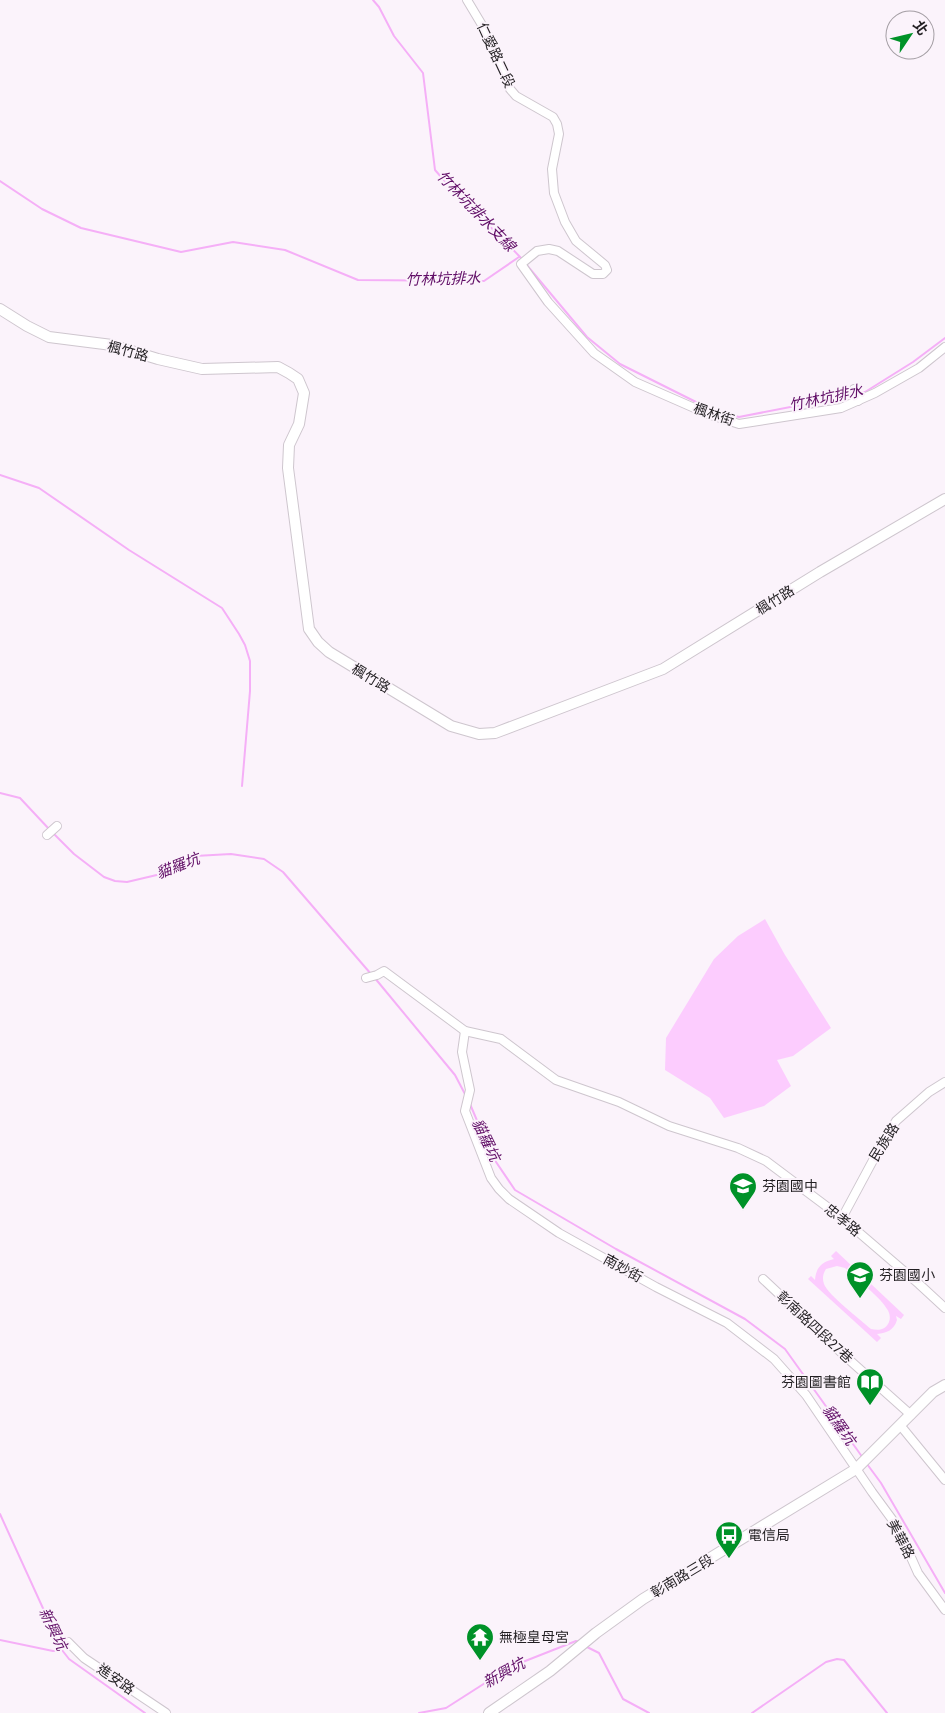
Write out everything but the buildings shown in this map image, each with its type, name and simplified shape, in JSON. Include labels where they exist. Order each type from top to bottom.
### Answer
[{"type":"street","name":"仁愛路二段","points":[[467,0],[488,35],[510,89],[516,96],[553,117],[557,124],[559,134],[552,169],[554,193],[565,222],[576,240],[605,265],[607,270],[602,274],[593,274],[558,251],[549,249],[537,251],[521,264]]},
{"type":"street","name":"楓林街","points":[[521,264],[548,302],[594,353],[636,382],[708,414],[738,424],[841,408],[875,393],[920,368],[945,347]]},
{"type":"street","name":"楓竹路","points":[[0,309],[49,337],[112,345],[158,359],[202,369],[278,367],[298,379],[304,393],[299,424],[289,445],[288,468],[310,629],[318,642],[329,652],[450,726],[479,734],[495,733],[663,669],[820,572],[945,499]]},
{"type":"street","points":[[854,389],[858,401]]},
{"type":"street","points":[[47,835],[57,826]]},
{"type":"street","points":[[366,978],[380,973],[465,1032]]},
{"type":"street","name":"忠孝路","points":[[465,1032],[501,1039],[556,1080],[619,1102],[669,1126],[738,1148],[766,1161],[842,1218],[945,1308]]},
{"type":"street","name":"南妙街","points":[[465,1032],[462,1052],[470,1090],[465,1111],[491,1178],[499,1189],[509,1199],[559,1233],[656,1287],[716,1317],[755,1343],[774,1359],[806,1395],[856,1469]]},
{"type":"street","name":"民族路","points":[[842,1218],[896,1121],[929,1092],[945,1082]]},
{"type":"street","name":"彰南路四段27巷","points":[[763,1279],[911,1415]]},
{"type":"street","name":"彰南路三段","points":[[489,1713],[550,1671],[643,1599],[856,1469],[933,1392],[945,1385]]},
{"type":"street","points":[[900,1425],[945,1480]]},
{"type":"street","name":"美華路","points":[[856,1469],[897,1526],[918,1573],[945,1610]]},
{"type":"street","name":"進安路","points":[[68,1642],[84,1658],[166,1713]]},
{"type":"shaded area","points":[[765,919],[785,955],[831,1028],[793,1056],[777,1060],[791,1086],[764,1106],[724,1118],[710,1098],[665,1070],[666,1038],[714,959],[738,936]]},
{"type":"shaded area","points":[[836,1251],[904,1315],[901,1319],[896,1316],[896,1323],[890,1330],[877,1334],[881,1338],[877,1342],[808,1279],[811,1276],[815,1280],[820,1266],[834,1259],[831,1256]],"holes":[[[837,1266],[845,1268],[874,1294],[887,1309],[890,1320],[884,1328],[878,1330],[871,1329],[827,1289],[823,1278],[826,1269]]]},
{"type":"waterway","name":"竹林坑排水支線","points":[[373,0],[379,7],[394,36],[423,73],[435,170],[465,204],[522,259]]},
{"type":"waterway","name":"竹林坑排水","points":[[0,181],[42,209],[81,228],[181,252],[233,242],[285,250],[358,280],[484,281],[519,257]]},
{"type":"waterway","name":"竹林坑排水","points":[[525,263],[587,337],[620,364],[710,409],[739,417],[852,395]]},
{"type":"waterway","name":"竹林坑排水","points":[[857,394],[865,392],[913,362],[945,338]]},
{"type":"waterway","points":[[0,475],[39,488],[129,550],[222,608],[245,645],[250,661],[250,691],[242,786]]},
{"type":"waterway","name":"貓羅坑","points":[[0,793],[20,798],[49,829]]},
{"type":"waterway","name":"貓羅坑","points":[[52,832],[74,854],[104,877],[115,881],[127,882],[161,874],[195,856],[231,854],[264,859],[283,872],[371,974]]},
{"type":"waterway","name":"貓羅坑","points":[[374,977],[455,1075],[466,1096]]},
{"type":"waterway","name":"貓羅坑","points":[[470,1104],[492,1156],[515,1190],[616,1249],[745,1319],[785,1349],[863,1458]]},
{"type":"waterway","name":"貓羅坑","points":[[867,1464],[881,1483],[945,1593]]},
{"type":"waterway","name":"新興坑","points":[[0,1514],[62,1650],[69,1659],[145,1713]]},
{"type":"waterway","points":[[0,1640],[53,1651],[61,1650]]},
{"type":"waterway","name":"新興坑","points":[[419,1713],[446,1708],[510,1667],[576,1641],[579,1642]]},
{"type":"waterway","name":"新興坑","points":[[585,1646],[599,1653],[623,1699],[649,1713]]},
{"type":"waterway","name":"新興坑","points":[[752,1713],[826,1662],[837,1659],[844,1660],[887,1713]]},
{"type":"place","name":"芬園國中","points":[[743,1210]]},
{"type":"place","name":"芬園國小","points":[[860,1299]]},
{"type":"place","name":"芬園圖書館","points":[[870,1406]]},
{"type":"place","name":"電信局","points":[[729,1559]]},
{"type":"place","name":"無極皇母宮","points":[[480,1661]]}]
